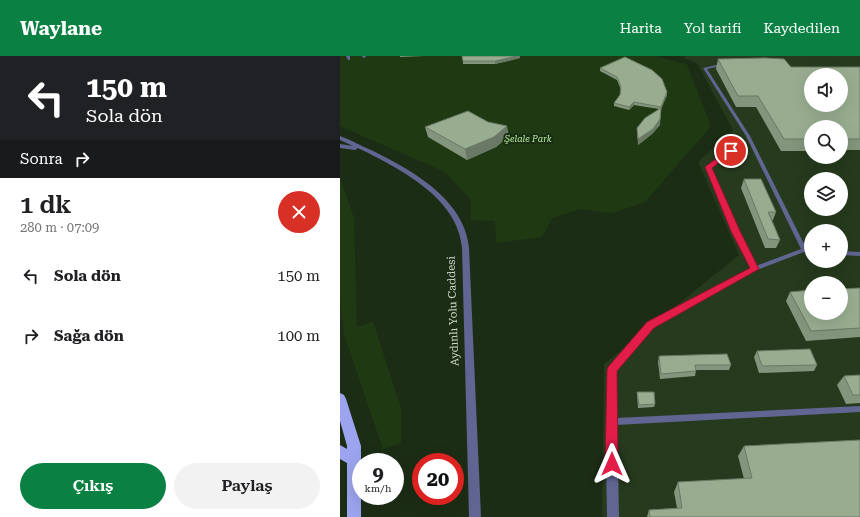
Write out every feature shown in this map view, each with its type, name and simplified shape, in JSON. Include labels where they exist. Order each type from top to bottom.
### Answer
[{"type":"main road","points":[[340,399],[352,434],[354,453]]},
{"type":"main road","points":[[340,452],[352,458]]},
{"type":"main road","points":[[354,505],[354,517]]},
{"type":"street","name":"Aydınlı Yolu Caddesi","points":[[340,138],[368,151],[408,173],[434,193],[455,218],[461,228],[464,238],[475,517]]},
{"type":"street","name":"Aydınlı Yolu Caddesi","points":[[340,146],[368,151]]},
{"type":"street","points":[[612,464],[613,517]]},
{"type":"lane","points":[[612,464],[612,370],[650,325],[755,269],[804,250],[748,136],[705,68],[727,64]]},
{"type":"lane","points":[[731,151],[708,167],[736,231],[755,269]]},
{"type":"lane","points":[[848,253],[860,254]]},
{"type":"lane","points":[[612,422],[860,409]]},
{"type":"shaded area","points":[[686,56],[860,56],[860,517],[602,517],[604,364],[739,255],[698,162],[733,130],[697,63],[684,58]]},
{"type":"green space","name":"Şelale Park","points":[[340,56],[657,56],[687,65],[711,126],[645,202],[613,213],[580,209],[552,218],[542,237],[496,243],[495,221],[471,220],[471,200],[445,172],[340,126]]},
{"type":"green space","points":[[340,178],[354,218],[357,327],[373,322],[401,408],[401,443],[383,449],[344,334],[340,301]]},
{"type":"building","points":[[462,56],[517,56],[495,61],[463,61]]},
{"type":"building","points":[[625,57],[652,70],[662,79],[667,92],[661,107],[634,102],[629,107],[614,103],[620,95],[621,87],[617,77],[600,68]]},
{"type":"building","points":[[718,59],[784,59],[791,67],[860,67],[860,139],[848,139],[848,120],[804,120],[804,139],[784,139],[758,96],[738,96]]},
{"type":"building","points":[[661,108],[660,119],[653,129],[638,139],[637,128],[645,118]]},
{"type":"building","points":[[468,111],[488,122],[507,126],[494,137],[465,149],[425,127]]},
{"type":"building","points":[[744,179],[761,179],[776,212],[768,212],[780,240],[768,239]]},
{"type":"building","points":[[860,288],[860,328],[811,331],[805,320],[848,320],[848,289]]},
{"type":"building","points":[[804,291],[804,318],[790,292]]},
{"type":"building","points":[[810,349],[817,365],[762,366],[757,351]]},
{"type":"building","points":[[727,354],[731,365],[695,365],[696,371],[661,374],[659,356]]},
{"type":"building","points":[[860,375],[860,395],[853,395],[844,376]]},
{"type":"building","points":[[637,392],[654,392],[655,404],[639,405]]},
{"type":"building","points":[[860,440],[860,517],[650,517],[649,510],[682,508],[678,482],[752,478],[744,446]]},
{"type":"route","points":[[612,464],[612,370],[650,325],[755,269],[736,231],[708,167],[731,151]]}]
